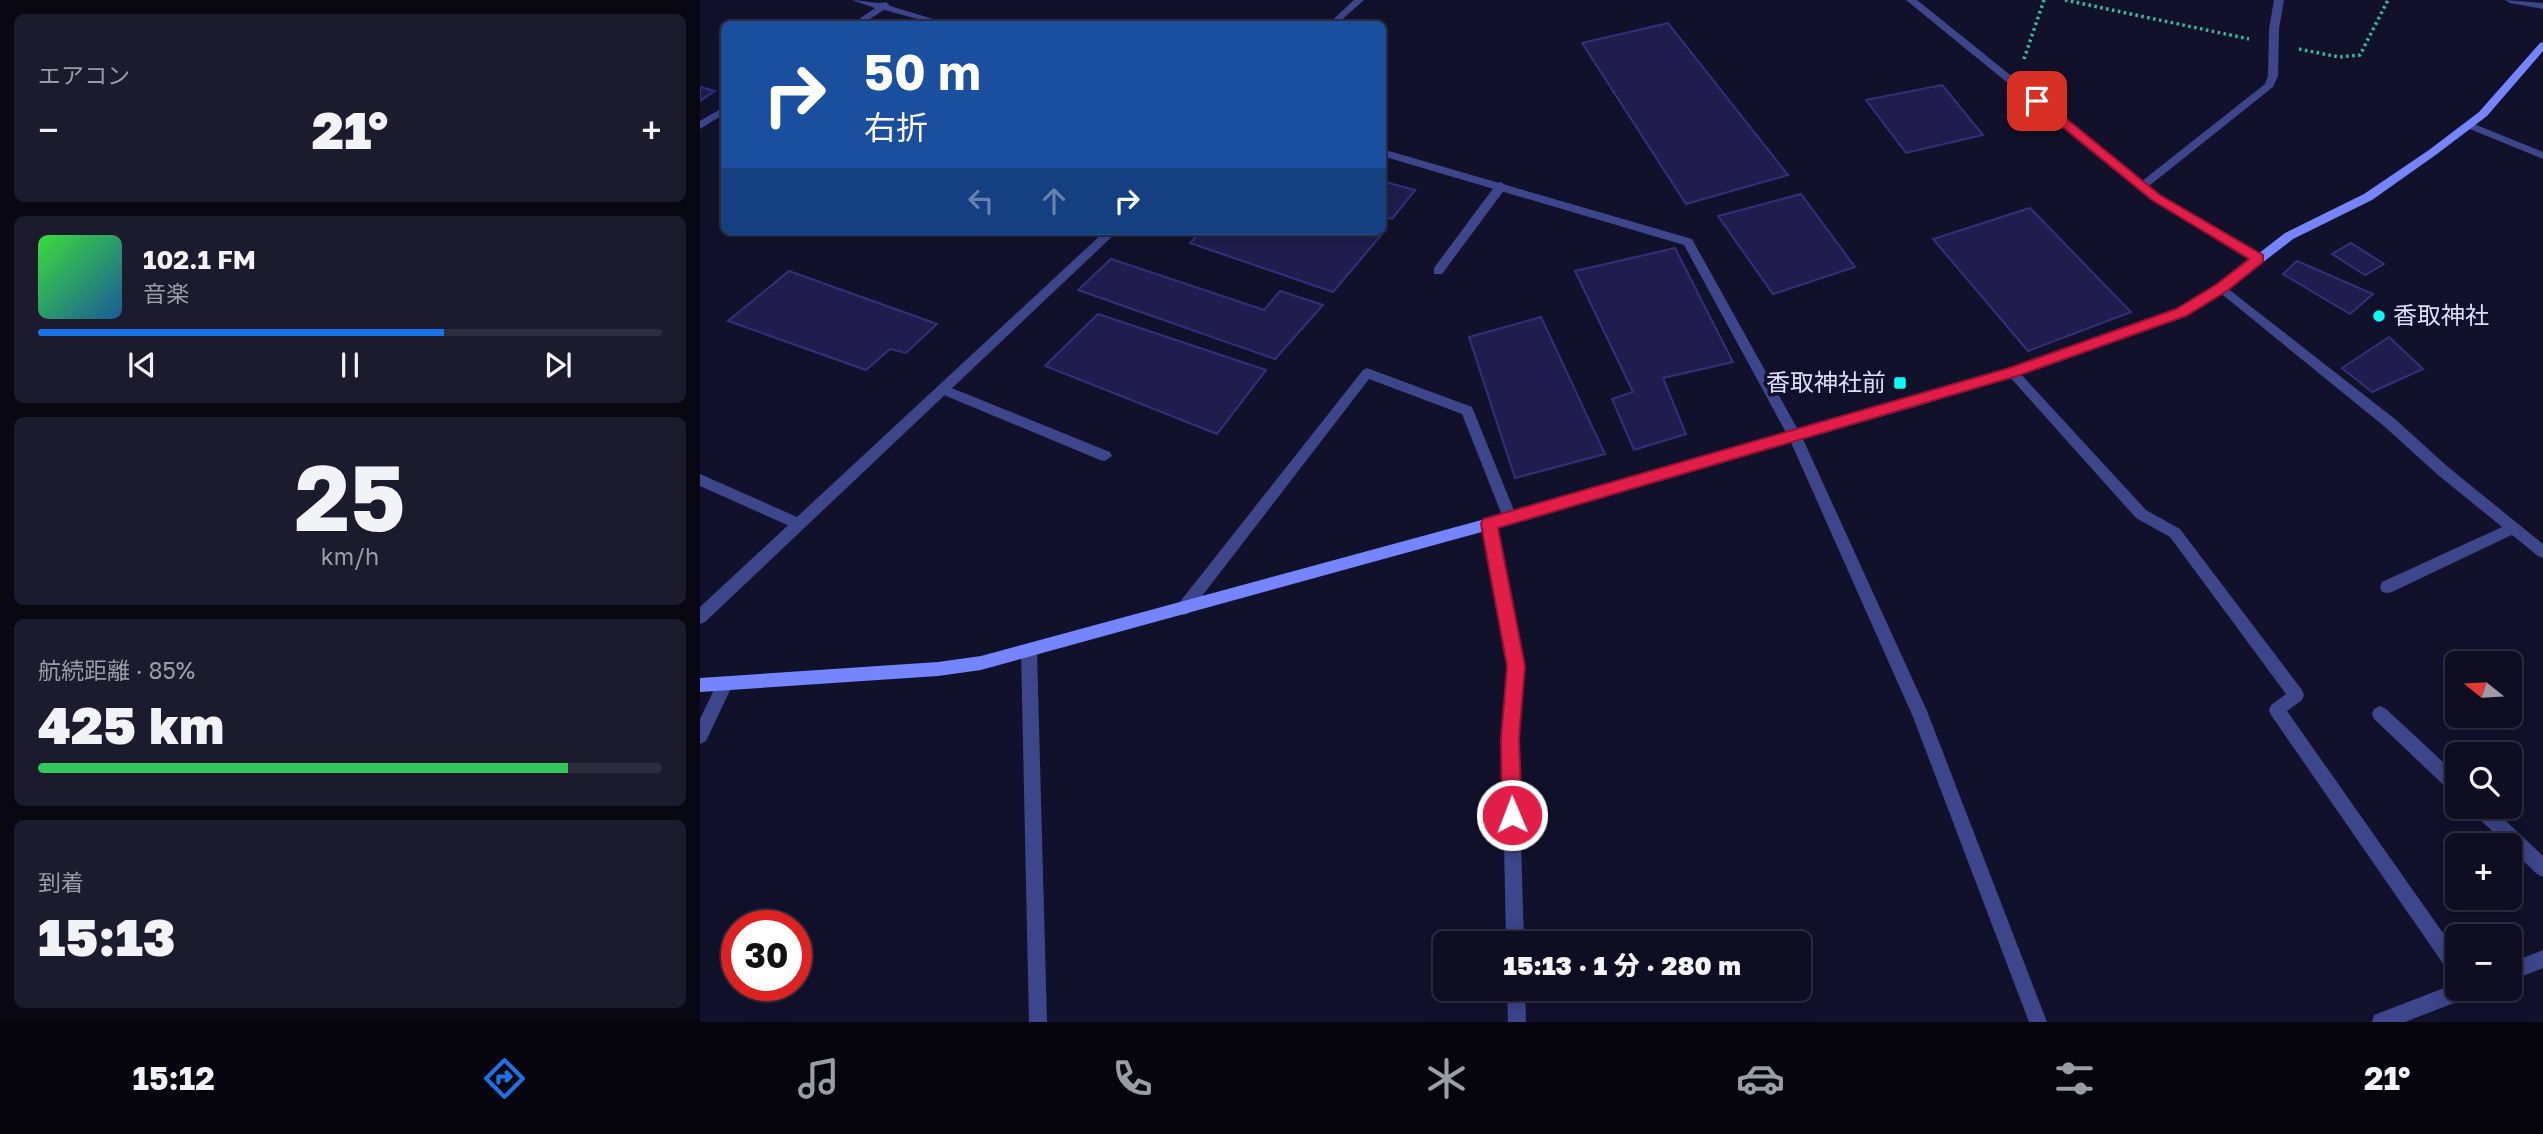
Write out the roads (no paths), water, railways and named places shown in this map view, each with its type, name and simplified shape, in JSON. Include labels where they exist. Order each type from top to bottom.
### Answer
[{"type":"street","points":[[857,0],[934,21]]},
{"type":"street","points":[[861,21],[893,0]]},
{"type":"street","points":[[1335,21],[1359,0]]},
{"type":"street","points":[[1911,0],[2156,198],[2259,258]]},
{"type":"street","points":[[2143,186],[2269,85],[2273,76],[2273,44],[2279,0]]},
{"type":"street","points":[[2510,0],[2543,6]]},
{"type":"street","points":[[700,685],[938,669],[981,663],[1489,524],[2012,372],[2181,312],[2222,288],[2288,236],[2368,197],[2469,125],[2483,114],[2543,45]]},
{"type":"street","points":[[700,126],[721,112]]},
{"type":"street","points":[[2469,125],[2543,156]]},
{"type":"street","points":[[1386,153],[1689,242],[1795,437],[1921,716],[2038,1022]]},
{"type":"street","points":[[1438,271],[1501,186]]},
{"type":"street","points":[[700,617],[1108,235]]},
{"type":"street","points":[[2222,288],[2390,423],[2443,471],[2543,552]]},
{"type":"street","points":[[2012,372],[2141,514],[2175,533],[2288,684],[2296,695],[2277,710],[2445,952]]},
{"type":"street","points":[[1184,608],[1367,373],[1467,411],[1510,518]]},
{"type":"street","points":[[944,390],[1105,456]]},
{"type":"street","points":[[700,480],[799,524]]},
{"type":"street","points":[[1489,524],[1516,666],[1510,739],[1515,931]]},
{"type":"street","points":[[2387,587],[2513,528]]},
{"type":"street","points":[[1029,651],[1038,1022]]},
{"type":"street","points":[[700,736],[725,684]]},
{"type":"street","points":[[2381,714],[2445,775]]},
{"type":"street","points":[[2492,819],[2543,868]]},
{"type":"street","points":[[2522,967],[2543,959]]},
{"type":"street","points":[[2381,1022],[2445,997]]},
{"type":"street","points":[[1516,1001],[1517,1022]]},
{"type":"place","name":"香取神社","points":[[2379,316]]},
{"type":"place","name":"香取神社前","points":[[1900,383]]}]
